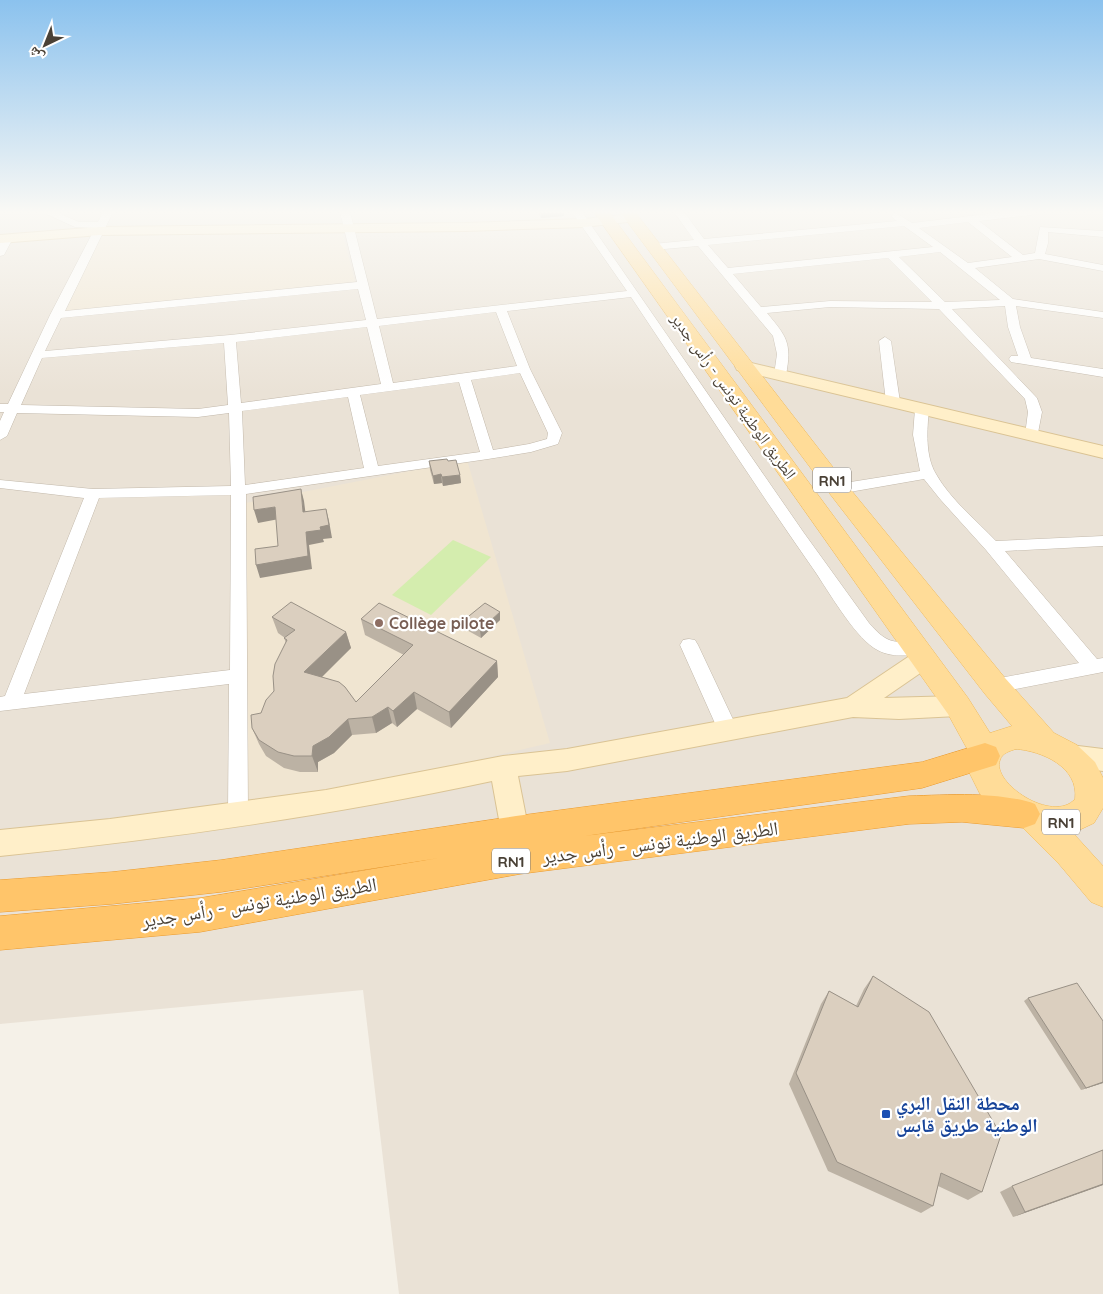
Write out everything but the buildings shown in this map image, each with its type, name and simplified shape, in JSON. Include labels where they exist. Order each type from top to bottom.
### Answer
[{"type":"highway","name":"الطريق الوطنية تونس - رأس جدير","points":[[0,933],[200,914],[518,845],[922,775],[986,754]]},
{"type":"highway","name":"الطريق الوطنية تونس - رأس جدير","points":[[0,896],[112,888],[518,845],[909,810],[962,808],[1028,816]]},
{"type":"main road","name":"الطريق الوطنية تونس - رأس جدير","points":[[645,272],[958,706],[986,754]]},
{"type":"main road","name":"الطريق الوطنية تونس - رأس جدير","points":[[672,272],[838,489],[995,686],[1057,749]]},
{"type":"main road","name":"RN1","points":[[1028,816],[1058,822],[1066,821],[1079,817],[1097,799],[1086,774],[1057,749],[1030,738],[1015,737],[1003,739],[993,745],[986,754],[984,768],[988,780],[996,793],[1008,805],[1028,816],[1070,852],[1103,891]]},
{"type":"street","points":[[0,436],[6,409],[37,355],[78,272]]},
{"type":"street","points":[[359,272],[388,388]]},
{"type":"street","points":[[626,272],[634,293],[798,537],[863,627],[872,638],[891,649],[919,654]]},
{"type":"street","points":[[725,272],[779,335],[783,345],[783,362],[780,374]]},
{"type":"street","points":[[908,272],[1031,398],[1035,412],[1032,435]]},
{"type":"street","points":[[974,272],[1010,302],[1014,327],[1026,361]]},
{"type":"street","points":[[56,315],[362,285]]},
{"type":"street","points":[[37,355],[372,325],[634,293]]},
{"type":"street","points":[[757,311],[830,304],[991,305],[1010,302],[1103,315],[1103,300]]},
{"type":"street","points":[[0,484],[93,494],[239,490],[488,455],[531,448],[553,441],[555,433],[524,369],[501,309]]},
{"type":"street","points":[[230,339],[236,408],[239,490],[238,815]]},
{"type":"street","points":[[884,341],[893,402]]},
{"type":"street","points":[[990,354],[1103,373]]},
{"type":"street","points":[[743,366],[1103,452]]},
{"type":"street","points":[[6,409],[198,412],[524,369]]},
{"type":"street","points":[[464,377],[488,455]]},
{"type":"street","points":[[353,392],[372,471]]},
{"type":"street","points":[[922,409],[920,435],[923,458],[928,474],[945,496],[1098,666]]},
{"type":"street","points":[[838,489],[928,474]]},
{"type":"street","points":[[93,494],[6,703],[237,676]]},
{"type":"street","points":[[992,546],[1103,541]]},
{"type":"street","points":[[689,645],[728,730]]},
{"type":"street","points":[[853,707],[919,654]]},
{"type":"street","points":[[995,686],[1098,666]]},
{"type":"street","points":[[0,843],[110,832],[238,815],[394,790],[503,768],[567,760],[853,707],[899,709],[958,706]]},
{"type":"street","points":[[1057,749],[1103,760]]},
{"type":"street","points":[[503,768],[518,845]]},
{"type":"shaded area","points":[[0,272],[1103,272],[1103,1294],[399,1294],[363,990],[0,1024]]},
{"type":"shaded area","points":[[78,272],[353,272],[356,286],[56,315]]},
{"type":"shaded area","name":"Collège pilote","points":[[467,460],[550,743],[238,815],[246,503]]},
{"type":"green space","points":[[453,540],[491,557],[431,615],[392,595]]},
{"type":"place","name":"Collège pilote","points":[[379,623]]},
{"type":"place","name":"محطة النقل البري الوطنية طريق قابس","points":[[886,1114]]}]
